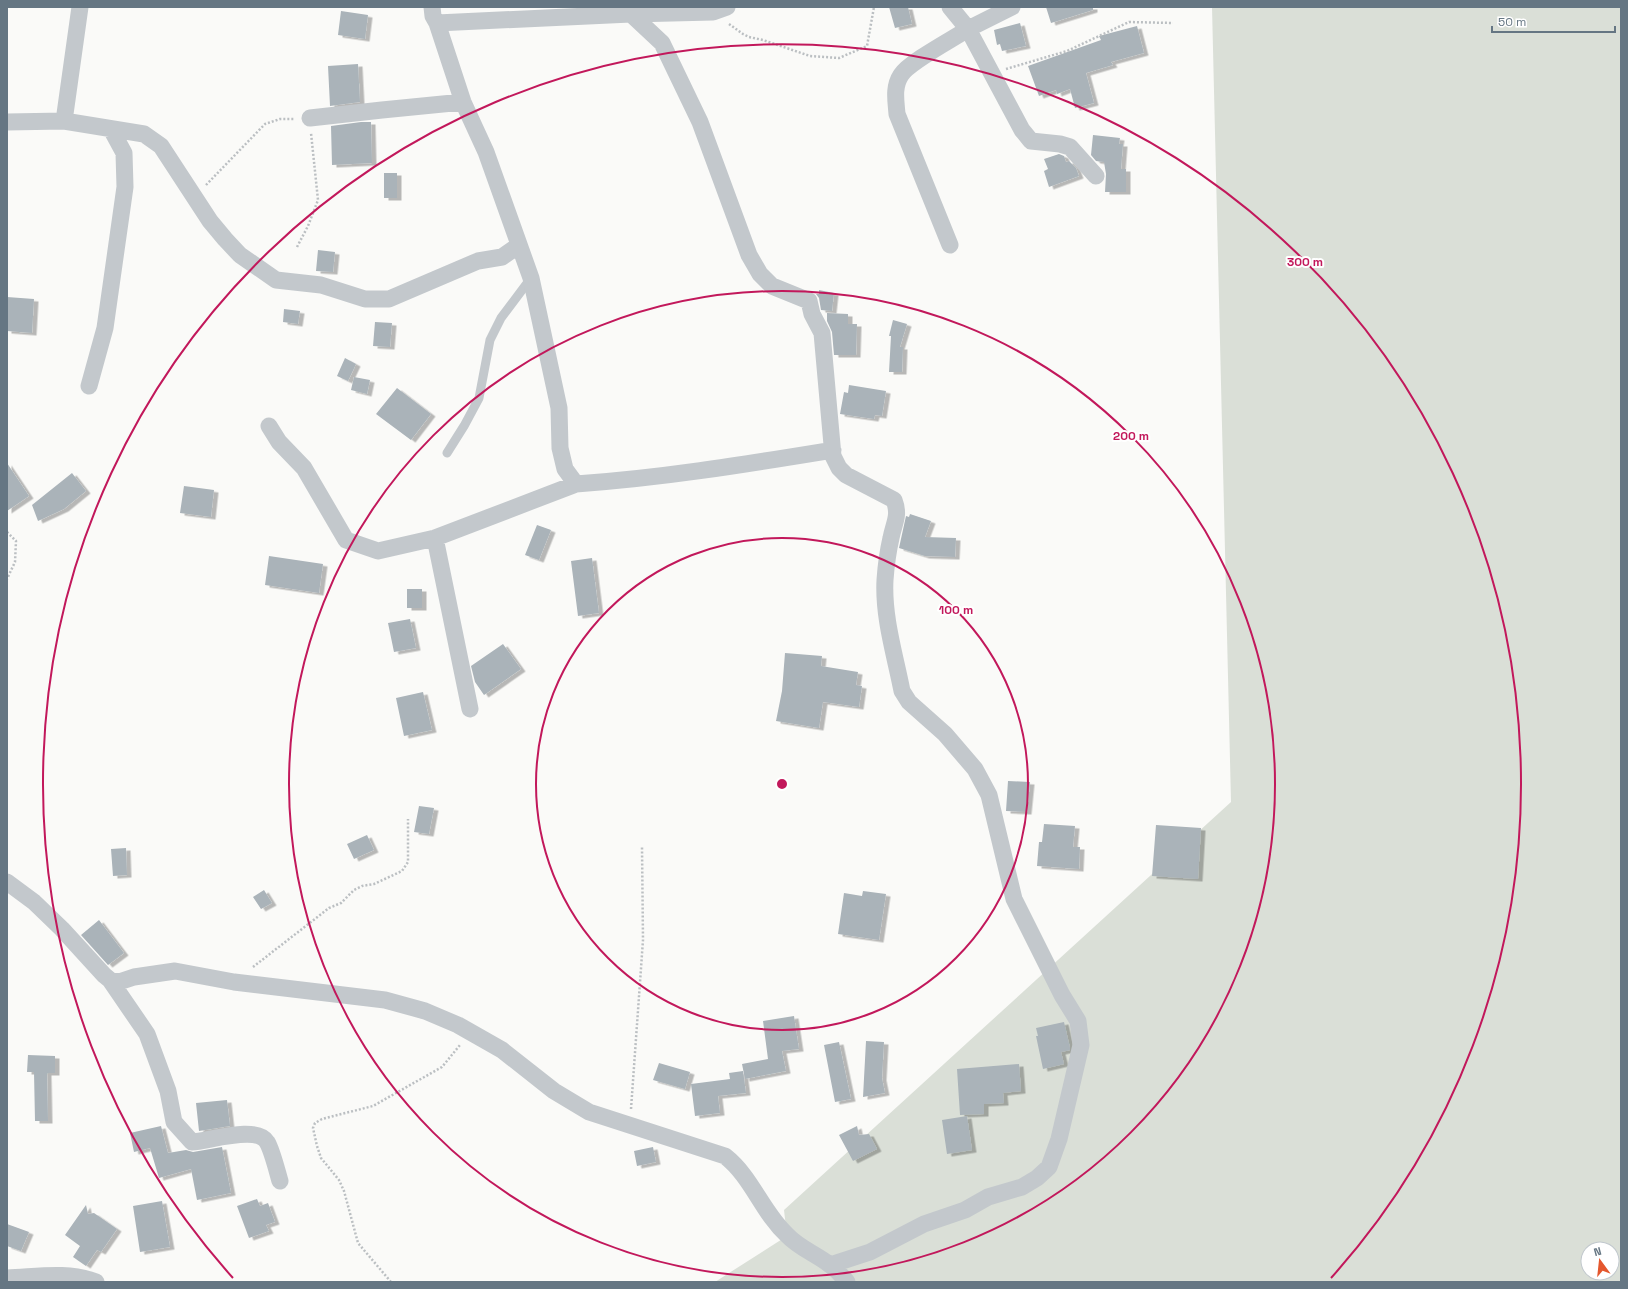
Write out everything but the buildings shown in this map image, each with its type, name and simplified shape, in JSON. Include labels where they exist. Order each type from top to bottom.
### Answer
[{"type":"street","points":[[64,121],[80,7]]},
{"type":"street","points":[[432,7],[433,16],[437,23],[463,102],[486,152],[531,278],[559,408],[560,448],[565,469],[576,484]]},
{"type":"street","points":[[950,7],[968,29],[1022,130],[1031,141],[1060,144],[1070,147],[1096,176]]},
{"type":"street","points":[[950,244],[897,114],[895,92],[901,75],[913,64],[968,29],[1012,7]]},
{"type":"street","points":[[437,23],[720,10]]},
{"type":"street","points":[[631,14],[662,43],[700,122],[749,255],[760,274],[772,286],[809,300],[812,314],[822,333],[833,456],[839,468],[846,475],[894,500],[897,509],[897,520],[891,537],[885,580],[886,610],[902,691],[908,702],[945,734],[975,769],[989,796],[1014,899],[1062,995],[1078,1021],[1081,1045],[1059,1139],[1049,1167],[1037,1178],[1022,1187],[988,1197],[965,1210],[924,1224],[870,1252],[830,1265]]},
{"type":"street","points":[[304,118],[463,102]]},
{"type":"street","points":[[7,122],[64,121],[144,134],[161,146],[210,221],[240,255],[276,280],[321,285],[365,299],[389,299],[478,261],[502,257],[519,245]]},
{"type":"street","points":[[90,386],[105,328],[125,187],[124,153],[111,129]]},
{"type":"street","points":[[269,426],[279,442],[304,468],[346,540],[378,551],[435,538],[576,484],[627,480],[715,469],[832,450]]},
{"type":"street","points":[[435,538],[470,709]]},
{"type":"street","points":[[7,882],[34,902],[62,929],[110,980],[147,1034],[168,1091],[174,1122],[188,1139],[192,1142],[240,1134],[257,1134],[267,1141],[280,1181]]},
{"type":"street","points":[[110,980],[119,982],[134,977],[175,971],[234,982],[385,1000],[425,1011],[458,1025],[502,1050],[554,1091],[589,1112],[725,1156],[736,1164],[768,1212],[787,1236],[814,1256],[830,1265],[847,1282]]},
{"type":"street","points":[[7,1278],[52,1274],[72,1276],[96,1282]]},
{"type":"lane","points":[[447,453],[479,398],[490,340],[495,329],[501,318],[531,278]]},
{"type":"path","points":[[720,10],[743,34],[749,37],[763,40],[810,56],[839,58],[867,46],[874,7]]},
{"type":"path","points":[[992,73],[1067,51],[1128,22],[1173,23]]},
{"type":"path","points":[[194,197],[265,124],[280,119],[304,118],[318,200],[308,226],[297,247]]},
{"type":"path","points":[[7,532],[16,541],[15,562],[7,579]]},
{"type":"path","points":[[234,982],[329,908],[341,903],[354,890],[362,886],[374,884],[402,871],[408,862],[408,819]]},
{"type":"path","points":[[630,1126],[643,940],[642,846]]},
{"type":"path","points":[[391,1282],[358,1243],[344,1191],[339,1180],[321,1158],[313,1128],[315,1123],[322,1119],[373,1106],[442,1067],[470,1032]]},
{"type":"shaded area","points":[[1212,7],[1621,7],[1621,1282],[715,1282],[787,1236],[784,1210],[1231,802]]}]
